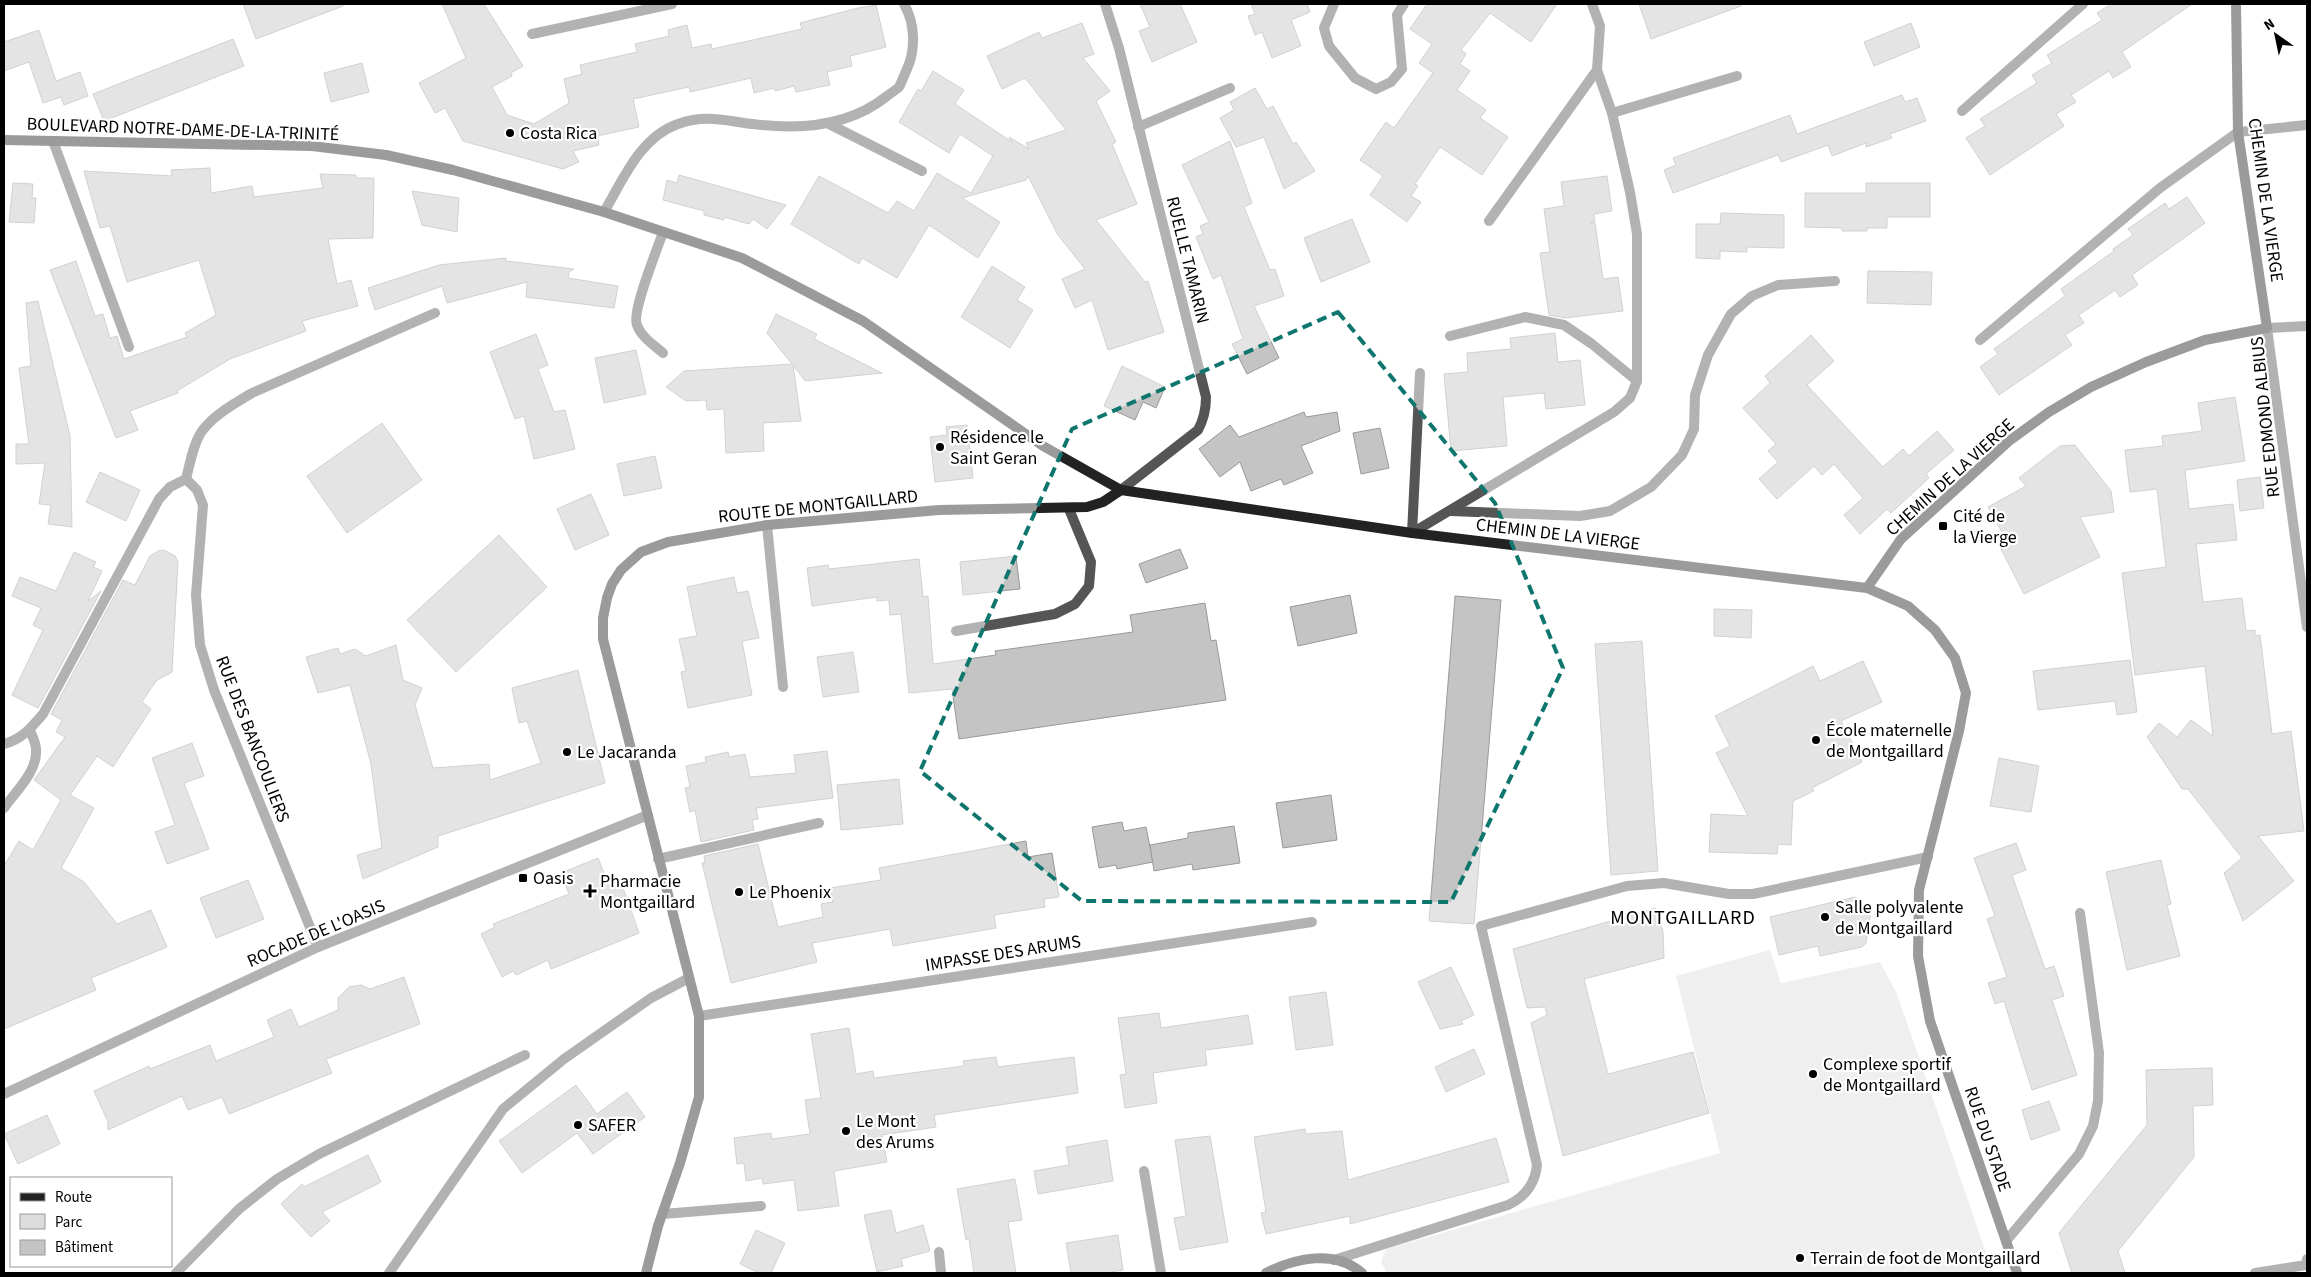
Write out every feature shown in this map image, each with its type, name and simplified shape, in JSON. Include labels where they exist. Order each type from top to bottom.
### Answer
[{"type":"street","points":[[532,34],[672,4]]},
{"type":"street","points":[[604,212],[637,155],[656,138],[677,124],[699,119],[719,118],[754,124],[792,126],[829,124],[873,108],[899,87],[912,58],[913,34],[909,12],[904,4]]},
{"type":"street","name":"RUELLE TAMARIN","points":[[1105,4],[1119,48],[1206,397],[1204,420],[1198,430],[1121,490]]},
{"type":"street","points":[[1334,4],[1324,28],[1329,46],[1355,78],[1376,89],[1391,82],[1402,69],[1397,15],[1404,4]]},
{"type":"street","points":[[1412,533],[1614,412],[1630,398],[1637,381],[1636,234],[1630,192],[1612,113],[1597,70],[1600,26],[1592,4]]},
{"type":"street","points":[[1962,111],[2083,4]]},
{"type":"street","name":"CHEMIN DE LA VIERGE","points":[[1121,490],[1412,533],[1867,588],[1901,539],[2009,441],[2049,412],[2091,386],[2146,362],[2205,340],[2268,328],[2238,132],[2236,4]]},
{"type":"street","points":[[1489,221],[1597,70]]},
{"type":"street","points":[[1612,113],[1737,76]]},
{"type":"street","points":[[1138,127],[1230,88]]},
{"type":"street","points":[[829,124],[922,171]]},
{"type":"street","points":[[1980,340],[2160,188],[2238,132],[2307,125]]},
{"type":"street","name":"BOULEVARD NOTRE-DAME-DE-LA-TRINITÉ","points":[[4,140],[312,146],[386,155],[453,170],[604,212],[742,258],[863,322],[1036,441],[1121,490]]},
{"type":"street","points":[[53,141],[129,347]]},
{"type":"street","points":[[663,232],[636,310],[636,324],[642,335],[663,353]]},
{"type":"street","points":[[1450,510],[1580,516],[1610,511],[1651,487],[1682,455],[1694,429],[1695,395],[1708,355],[1731,314],[1752,296],[1778,285],[1835,282]]},
{"type":"street","points":[[4,744],[16,741],[30,730],[42,714],[159,499],[170,487],[186,479],[192,455],[202,431],[227,408],[252,393],[435,313]]},
{"type":"street","points":[[1450,336],[1525,317],[1564,326],[1592,344],[1637,381]]},
{"type":"street","name":"RUE EDMOND ALBIUS","points":[[2307,326],[2268,328],[2307,627]]},
{"type":"street","points":[[1412,533],[1420,373]]},
{"type":"street","name":"RUE DES BANCOULIERS","points":[[186,479],[198,490],[203,505],[196,595],[200,645],[214,690],[318,947]]},
{"type":"street","name":"ROUTE DE MONTGAILLARD","points":[[646,1273],[698,1097],[699,1016],[603,639],[603,618],[612,584],[621,570],[642,552],[668,542],[767,524],[939,510],[1069,509],[1103,502],[1121,490]]},
{"type":"street","points":[[956,631],[1055,614],[1075,604],[1089,586],[1091,562],[1069,509]]},
{"type":"street","points":[[767,524],[783,687]]},
{"type":"street","name":"RUE DU STADE","points":[[1867,588],[1908,606],[1935,630],[1955,658],[1966,693],[1959,731],[1920,890],[1918,956],[1930,1021],[2018,1273]]},
{"type":"street","points":[[4,808],[32,770],[36,748],[30,730]]},
{"type":"street","name":"ROCADE DE L'OASIS","points":[[4,1094],[318,947],[648,815]]},
{"type":"street","points":[[658,859],[819,823]]},
{"type":"street","points":[[1334,1260],[1508,1205],[1520,1200],[1536,1178],[1537,1165],[1481,926],[1626,886],[1664,883],[1729,894],[1753,894],[1928,857]]},
{"type":"street","points":[[2006,1241],[2079,1154],[2093,1126],[2098,1101],[2099,1053],[2080,913]]},
{"type":"street","name":"IMPASSE DES ARUMS","points":[[699,1016],[1312,922]]},
{"type":"street","points":[[389,1273],[502,1109],[572,1054],[652,998],[689,978]]},
{"type":"street","points":[[176,1273],[239,1209],[277,1179],[319,1154],[525,1055]]},
{"type":"street","points":[[1144,1171],[1161,1273]]},
{"type":"street","points":[[663,1214],[761,1206]]},
{"type":"street","points":[[939,1252],[941,1273]]},
{"type":"street","points":[[1266,1273],[1308,1257],[1334,1260],[1356,1268],[1362,1273]]},
{"type":"street","points":[[2255,1273],[2307,1263]]},
{"type":"highlighted area","points":[[1338,312],[1495,503],[1563,668],[1451,902],[1082,901],[920,771],[1072,429]]},
{"type":"green space","name":"Complexe sportif de Montgaillard","points":[[1770,950],[1781,983],[1880,962],[1897,994],[1993,1273],[1387,1273],[1381,1262],[1386,1249],[1720,1153],[1676,976]]},
{"type":"building","points":[[243,4],[343,4],[343,6],[256,39]]},
{"type":"building","points":[[442,4],[484,4],[523,66],[511,73],[512,76],[492,87],[507,115],[534,124],[569,103],[564,79],[582,74],[580,65],[637,52],[635,44],[669,36],[668,30],[687,25],[692,48],[711,44],[712,49],[802,29],[800,23],[876,5],[886,47],[850,56],[852,66],[827,72],[830,85],[796,92],[794,86],[775,91],[774,88],[754,93],[751,78],[690,92],[689,87],[633,99],[639,127],[597,136],[599,145],[573,151],[579,162],[563,169],[463,141],[445,108],[435,113],[419,83],[466,58]]},
{"type":"building","points":[[1140,4],[1180,4],[1197,42],[1152,62],[1139,31],[1150,27]]},
{"type":"building","points":[[1251,4],[1307,4],[1310,12],[1291,20],[1301,46],[1272,58],[1262,32],[1255,35],[1248,16],[1255,14]]},
{"type":"building","points":[[1427,4],[1557,4],[1531,42],[1490,13],[1461,50],[1466,54],[1460,64],[1470,71],[1457,90],[1486,110],[1480,118],[1508,137],[1482,175],[1440,147],[1415,184],[1418,186],[1411,196],[1421,202],[1407,222],[1370,195],[1383,176],[1360,160],[1386,122],[1394,128],[1433,73],[1419,63],[1432,44],[1410,29]]},
{"type":"building","points":[[1639,4],[1740,4],[1741,6],[1651,39]]},
{"type":"building","points":[[2111,4],[2192,4],[2122,52],[2131,67],[2113,78],[2109,71],[2071,95],[2076,102],[2056,114],[2064,126],[1990,175],[1966,138],[1985,126],[1980,119],[2037,83],[2032,75],[2052,63],[2047,55],[2102,20],[2097,13]]},
{"type":"building","points":[[1082,23],[1094,54],[1083,58],[1110,91],[1096,101],[1116,142],[1112,144],[1137,204],[1096,220],[1145,282],[1148,281],[1164,332],[1108,350],[1092,300],[1075,308],[1062,279],[1085,269],[1058,235],[1028,176],[1026,180],[962,198],[1000,222],[978,258],[929,225],[897,278],[862,258],[859,264],[791,224],[819,176],[888,213],[897,201],[914,211],[937,173],[971,193],[993,156],[960,134],[949,153],[899,122],[918,89],[921,91],[933,71],[964,90],[955,104],[1012,142],[1009,137],[1029,149],[1026,143],[1066,130],[1025,78],[1002,89],[987,56],[1039,32],[1042,38]]},
{"type":"building","points":[[1911,23],[1920,47],[1874,66],[1864,42]]},
{"type":"building","points":[[39,30],[56,81],[80,72],[88,96],[64,105],[61,97],[43,103],[29,62],[4,71],[4,42]]},
{"type":"building","points":[[233,39],[244,66],[104,121],[93,94]]},
{"type":"building","points":[[362,63],[369,92],[331,102],[324,73]]},
{"type":"building","points":[[1255,88],[1267,109],[1273,106],[1293,144],[1296,142],[1315,171],[1284,189],[1264,137],[1236,147],[1220,118],[1234,110],[1230,102]]},
{"type":"building","points":[[1902,95],[1905,102],[1917,98],[1926,121],[1890,134],[1892,138],[1866,147],[1866,143],[1832,156],[1828,145],[1781,162],[1778,155],[1673,193],[1664,170],[1676,165],[1673,158],[1790,115],[1797,134]]},
{"type":"building","points":[[1230,141],[1252,203],[1244,207],[1270,270],[1275,269],[1284,296],[1254,306],[1279,358],[1247,374],[1232,344],[1243,339],[1221,275],[1213,279],[1196,237],[1203,234],[1200,226],[1209,222],[1182,165]]},
{"type":"building","points":[[210,168],[211,193],[252,186],[254,197],[323,188],[320,174],[356,175],[356,178],[374,178],[373,238],[328,239],[337,284],[351,280],[358,306],[302,321],[306,331],[230,359],[177,391],[178,393],[130,411],[138,430],[116,438],[50,270],[76,261],[95,316],[103,314],[110,338],[117,336],[124,359],[187,337],[185,333],[216,315],[199,260],[127,282],[110,226],[100,228],[84,171],[172,176],[171,170]]},
{"type":"building","points":[[679,175],[786,205],[767,229],[753,219],[749,224],[724,217],[724,220],[704,215],[704,211],[663,200],[667,180],[677,183]]},
{"type":"building","points":[[1607,176],[1612,211],[1594,214],[1595,221],[1590,223],[1595,223],[1603,279],[1618,277],[1623,311],[1565,318],[1549,315],[1540,253],[1550,252],[1544,209],[1564,206],[1561,182]]},
{"type":"building","points":[[13,183],[33,184],[32,198],[36,198],[34,223],[9,222]]},
{"type":"building","points":[[1866,183],[1930,183],[1930,217],[1887,217],[1887,228],[1867,228],[1867,231],[1842,231],[1842,228],[1805,227],[1805,193],[1866,193]]},
{"type":"building","points":[[412,191],[459,198],[457,232],[422,225]]},
{"type":"building","points":[[2187,197],[2205,223],[2132,275],[2138,285],[2120,297],[2115,290],[2079,315],[2084,323],[2065,335],[2072,345],[1999,395],[1980,367],[1998,354],[1994,349],[2065,296],[2061,289],[2133,235],[2128,229],[2165,203],[2169,209]]},
{"type":"building","points":[[1721,213],[1784,215],[1784,248],[1747,247],[1747,252],[1720,251],[1720,259],[1696,258],[1696,224],[1720,224]]},
{"type":"building","points":[[1352,219],[1370,262],[1321,282],[1304,238]]},
{"type":"building","points":[[506,258],[506,261],[574,269],[569,272],[568,278],[618,286],[614,308],[526,297],[527,282],[447,303],[442,286],[375,310],[368,288],[439,265]]},
{"type":"building","points":[[992,266],[1025,287],[1017,300],[1033,310],[1010,348],[961,317]]},
{"type":"building","points":[[1868,271],[1932,272],[1931,305],[1867,303]]},
{"type":"building","points":[[38,301],[70,436],[72,527],[48,524],[51,505],[39,504],[45,463],[16,464],[16,444],[29,444],[19,368],[31,366],[26,303]]},
{"type":"building","points":[[776,314],[817,334],[814,339],[882,373],[805,381],[793,365],[801,421],[763,423],[764,451],[726,453],[724,409],[707,410],[706,400],[686,401],[666,387],[684,371],[792,364],[767,333]]},
{"type":"building","points":[[1555,333],[1558,362],[1580,360],[1585,405],[1546,409],[1544,393],[1503,397],[1507,446],[1451,451],[1444,374],[1468,372],[1467,353],[1511,349],[1510,338]]},
{"type":"building","points":[[536,334],[548,365],[538,369],[554,412],[565,410],[575,449],[534,459],[524,416],[515,419],[490,352]]},
{"type":"building","points":[[1811,335],[1834,361],[1807,385],[1883,467],[1903,449],[1909,456],[1937,431],[1954,450],[1926,474],[1929,478],[1891,513],[1887,509],[1860,534],[1844,515],[1863,498],[1834,464],[1822,475],[1814,466],[1777,499],[1759,479],[1778,462],[1768,451],[1776,444],[1743,408],[1770,383],[1765,376]]},
{"type":"building","points":[[636,350],[646,394],[604,403],[595,358]]},
{"type":"building","points":[[1122,366],[1165,387],[1156,408],[1143,402],[1135,420],[1104,406]]},
{"type":"building","points":[[2235,397],[2245,461],[2185,470],[2189,509],[2233,504],[2237,540],[2196,544],[2203,602],[2242,598],[2246,631],[2255,630],[2255,636],[2260,635],[2272,734],[2291,731],[2304,831],[2258,836],[2294,881],[2243,921],[2224,873],[2242,858],[2188,789],[2182,789],[2147,737],[2159,723],[2177,737],[2191,720],[2213,736],[2205,666],[2135,675],[2122,573],[2166,567],[2157,489],[2130,492],[2125,450],[2163,446],[2162,436],[2202,431],[2198,403]]},
{"type":"building","points":[[1304,412],[1306,417],[1337,412],[1340,431],[1301,446],[1313,473],[1284,485],[1281,479],[1251,491],[1240,462],[1220,477],[1199,449],[1230,425],[1239,437]]},
{"type":"building","points":[[382,423],[422,480],[347,533],[307,476]]},
{"type":"building","name":"Résidence le Saint Geran","points":[[967,425],[973,478],[935,482],[930,437],[947,435],[946,427]]},
{"type":"building","points":[[1380,428],[1389,468],[1361,474],[1353,433]]},
{"type":"building","points":[[2075,445],[2111,491],[2114,512],[2080,517],[2100,557],[2024,594],[2001,549],[2009,545],[1988,507],[2026,486],[2019,478],[2060,446]]},
{"type":"building","points":[[655,456],[662,488],[624,496],[617,464]]},
{"type":"building","points":[[100,472],[140,490],[126,521],[86,502]]},
{"type":"building","points":[[2260,477],[2264,508],[2240,511],[2237,480]]},
{"type":"building","points":[[591,494],[609,535],[575,550],[557,509]]},
{"type":"building","points":[[499,535],[547,587],[456,672],[407,620]]},
{"type":"building","points":[[1180,549],[1188,568],[1146,583],[1139,564]]},
{"type":"building","points":[[164,550],[175,556],[178,562],[172,672],[156,681],[142,702],[151,709],[113,767],[97,756],[70,795],[94,808],[61,868],[84,882],[117,924],[151,910],[167,947],[91,978],[96,990],[4,1029],[4,866],[19,841],[33,850],[61,800],[34,780],[65,737],[56,732],[62,720],[51,714],[123,580],[135,585],[150,556]]},
{"type":"building","points":[[74,552],[96,562],[93,567],[102,571],[88,601],[101,591],[38,708],[12,695],[43,630],[33,625],[41,608],[12,596],[20,577],[56,591]]},
{"type":"building","points":[[1016,556],[1020,589],[963,595],[960,562]]},
{"type":"building","points":[[919,559],[923,597],[928,596],[933,664],[996,655],[995,651],[1133,632],[1130,615],[1205,603],[1211,641],[1216,640],[1226,700],[959,739],[952,689],[909,693],[901,614],[890,615],[889,600],[877,601],[877,597],[812,606],[807,568],[828,565],[829,569]]},
{"type":"building","points":[[734,577],[737,593],[748,591],[759,638],[742,641],[752,695],[688,708],[681,672],[686,671],[679,639],[697,636],[687,587]]},
{"type":"building","points":[[1350,595],[1357,633],[1298,646],[1290,607]]},
{"type":"building","points":[[1455,596],[1501,600],[1474,924],[1429,921]]},
{"type":"building","points":[[1714,609],[1752,610],[1751,638],[1714,636]]},
{"type":"building","points":[[1642,641],[1658,871],[1611,875],[1595,644]]},
{"type":"building","points":[[396,645],[403,680],[422,688],[415,705],[433,768],[489,764],[490,780],[541,763],[527,721],[519,723],[512,688],[578,670],[605,783],[438,836],[438,847],[363,879],[357,855],[382,848],[371,764],[350,685],[318,693],[306,657],[338,648],[340,654],[355,649],[366,656]]},
{"type":"building","points":[[853,652],[859,692],[823,697],[817,657]]},
{"type":"building","points":[[2130,660],[2137,712],[2117,715],[2115,701],[2038,710],[2033,671]]},
{"type":"building","points":[[1863,661],[1882,702],[1841,721],[1862,762],[1812,788],[1814,791],[1793,801],[1791,845],[1778,844],[1777,854],[1709,852],[1711,814],[1748,816],[1716,753],[1730,746],[1715,716],[1813,666],[1820,681]]},
{"type":"building","points":[[192,743],[204,776],[184,783],[209,849],[167,864],[155,832],[175,825],[152,758]]},
{"type":"building","points":[[827,751],[833,798],[756,808],[758,819],[752,820],[754,830],[701,842],[695,810],[690,812],[685,788],[690,787],[686,766],[706,762],[705,757],[728,752],[729,757],[745,754],[750,777],[796,773],[794,755]]},
{"type":"building","points":[[1999,758],[2039,766],[2031,812],[1990,806]]},
{"type":"building","points":[[899,779],[903,824],[841,830],[837,785]]},
{"type":"building","points":[[1331,795],[1337,840],[1283,848],[1276,803]]},
{"type":"building","points":[[1122,822],[1124,831],[1146,827],[1153,862],[1117,869],[1116,865],[1099,868],[1092,827]]},
{"type":"building","points":[[1234,826],[1240,863],[1193,870],[1192,864],[1154,871],[1150,845],[1188,838],[1188,833]]},
{"type":"building","points":[[1026,841],[1028,857],[1052,853],[1059,897],[1044,899],[1045,907],[994,915],[996,928],[893,946],[890,929],[812,943],[817,962],[731,983],[702,863],[705,862],[704,856],[758,844],[778,927],[823,917],[821,904],[833,902],[830,888],[881,880],[879,868]]},
{"type":"building","points":[[2016,843],[2026,870],[2012,875],[2045,969],[2054,966],[2064,996],[2052,1000],[2077,1075],[2032,1090],[2004,1001],[1995,1004],[1988,983],[2007,977],[1987,919],[1995,916],[1974,858]]},
{"type":"building","points":[[598,858],[606,878],[623,888],[639,933],[551,969],[548,960],[516,975],[513,971],[502,977],[481,934],[495,927],[493,924],[569,894],[561,873]]},
{"type":"building","points":[[2161,860],[2171,904],[2167,905],[2180,956],[2127,970],[2106,872]]},
{"type":"building","points":[[248,880],[264,919],[216,938],[200,898]]},
{"type":"building","name":"Salle polyvalente de Montgaillard","points":[[1855,897],[1859,913],[1871,911],[1866,943],[1862,947],[1820,956],[1818,946],[1779,955],[1770,917]]},
{"type":"building","points":[[1656,908],[1663,932],[1664,958],[1584,979],[1608,1074],[1693,1052],[1709,1113],[1563,1156],[1531,1023],[1547,1015],[1545,1007],[1527,1008],[1513,949]]},
{"type":"building","points":[[1451,967],[1474,1015],[1461,1021],[1463,1024],[1440,1029],[1418,982]]},
{"type":"building","points":[[404,977],[420,1024],[326,1059],[332,1073],[229,1114],[222,1097],[188,1110],[182,1096],[108,1130],[108,1122],[94,1091],[149,1066],[150,1069],[210,1045],[216,1061],[274,1037],[267,1020],[291,1009],[299,1027],[338,1010],[338,998],[349,987],[361,985],[370,989]]},
{"type":"building","points":[[1326,992],[1333,1045],[1296,1050],[1289,997]]},
{"type":"building","points":[[1159,1013],[1161,1028],[1248,1015],[1253,1044],[1205,1050],[1207,1065],[1153,1073],[1157,1103],[1125,1108],[1120,1075],[1126,1074],[1118,1018]]},
{"type":"building","points":[[849,1028],[856,1074],[873,1071],[874,1078],[964,1066],[963,1061],[996,1057],[998,1067],[1074,1057],[1078,1093],[934,1115],[936,1127],[882,1135],[887,1162],[834,1171],[839,1206],[798,1211],[794,1180],[763,1184],[762,1178],[746,1181],[744,1163],[737,1164],[734,1138],[771,1133],[772,1139],[810,1134],[805,1100],[821,1098],[811,1034]]},
{"type":"building","points":[[1474,1049],[1485,1074],[1446,1092],[1435,1067]]},
{"type":"building","points":[[2212,1068],[2213,1105],[2193,1106],[2194,1157],[2118,1251],[2125,1273],[2072,1273],[2059,1233],[2147,1125],[2146,1070]]},
{"type":"building","name":"SAFER","points":[[576,1085],[597,1114],[627,1092],[645,1117],[593,1154],[577,1133],[522,1173],[499,1141]]},
{"type":"building","points":[[2049,1101],[2060,1130],[2031,1140],[2022,1110]]},
{"type":"building","points":[[47,1115],[60,1144],[18,1164],[4,1134]]},
{"type":"building","points":[[1305,1129],[1306,1134],[1342,1131],[1348,1180],[1496,1138],[1509,1182],[1350,1224],[1350,1216],[1266,1234],[1261,1213],[1266,1212],[1254,1137]]},
{"type":"building","points":[[1210,1136],[1228,1242],[1180,1250],[1174,1218],[1186,1216],[1175,1140]]},
{"type":"building","points":[[1107,1140],[1113,1181],[1038,1194],[1034,1171],[1069,1165],[1066,1147]]},
{"type":"building","points":[[368,1155],[381,1182],[322,1212],[330,1221],[311,1237],[281,1204],[302,1184],[304,1187]]},
{"type":"building","points":[[1015,1179],[1022,1220],[1008,1222],[1016,1273],[974,1273],[969,1239],[966,1240],[957,1189]]},
{"type":"building","points":[[891,1210],[896,1233],[923,1225],[930,1251],[901,1259],[903,1266],[877,1272],[864,1215]]},
{"type":"building","points":[[756,1230],[785,1243],[771,1273],[759,1273],[740,1264]]},
{"type":"building","points":[[1118,1235],[1123,1270],[1105,1273],[1071,1273],[1066,1243]]},
{"type":"place","name":"Costa Rica","points":[[510,133]]},
{"type":"place","name":"Résidence le Saint Geran","points":[[940,447]]},
{"type":"place","name":"Cité de la Vierge","points":[[1943,526]]},
{"type":"place","name":"École maternelle de Montgaillard","points":[[1816,740]]},
{"type":"place","name":"Le Jacaranda","points":[[567,752]]},
{"type":"place","name":"Oasis","points":[[523,878]]},
{"type":"place","name":"Pharmacie Montgaillard","points":[[590,891]]},
{"type":"place","name":"Le Phoenix","points":[[739,892]]},
{"type":"place","name":"Salle polyvalente de Montgaillard","points":[[1825,917]]},
{"type":"place","name":"Complexe sportif de Montgaillard","points":[[1813,1074]]},
{"type":"place","name":"SAFER","points":[[578,1125]]},
{"type":"place","name":"Le Mont des Arums","points":[[846,1131]]},
{"type":"place","name":"Terrain de foot de Montgaillard","points":[[1800,1258]]},
{"type":"district","name":"MONTGAILLARD","points":[[1683,917]]}]
